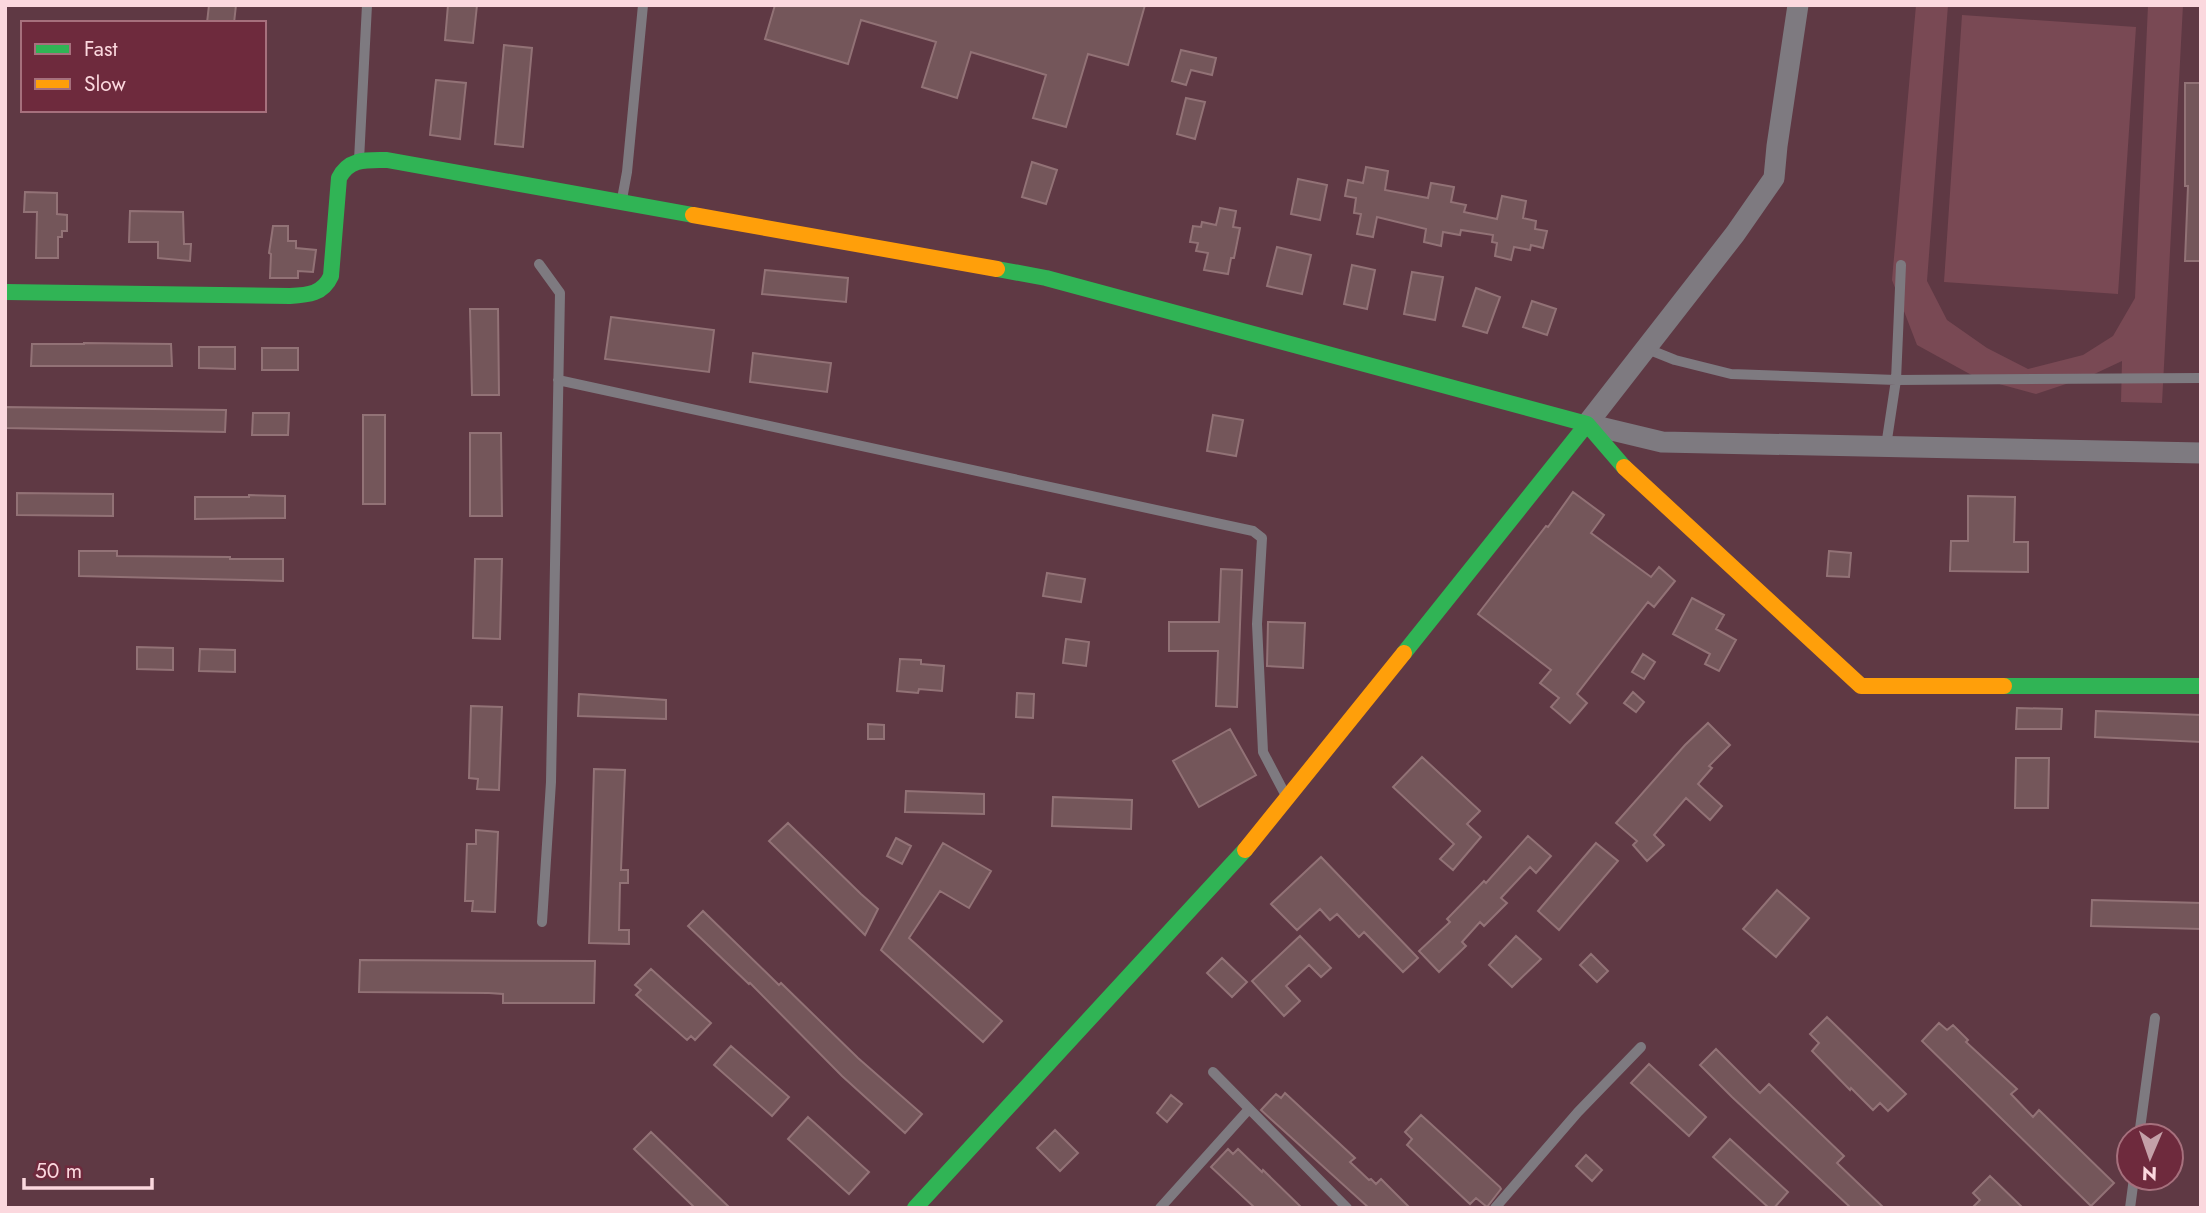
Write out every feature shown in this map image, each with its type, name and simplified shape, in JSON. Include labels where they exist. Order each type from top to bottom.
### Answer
[{"type":"street","points":[[915,1208],[1233,866],[1587,424],[1735,234],[1774,178],[1798,5]]},
{"type":"street","points":[[5,292],[290,296],[318,292],[327,286],[331,276],[339,178],[343,168],[348,163],[359,160],[387,160],[1046,278],[1662,442],[2201,453]]},
{"type":"street","points":[[1587,424],[1625,468],[1861,686],[2201,685]]},
{"type":"lane","points":[[359,160],[367,5]]},
{"type":"lane","points":[[621,202],[627,172],[643,5]]},
{"type":"lane","points":[[538,264],[560,293],[551,782],[542,922]]},
{"type":"lane","points":[[1886,446],[1896,380],[1901,265]]},
{"type":"lane","points":[[1645,348],[1675,360],[1731,374],[1896,380],[2201,378]]},
{"type":"lane","points":[[558,380],[1253,531],[1262,538],[1257,624],[1263,752],[1287,798]]},
{"type":"lane","points":[[2141,1122],[2155,1018]]},
{"type":"lane","points":[[1495,1208],[1578,1112],[1641,1047]]},
{"type":"lane","points":[[1213,1072],[1347,1208]]},
{"type":"lane","points":[[1160,1208],[1250,1110]]},
{"type":"shaded area","points":[[1916,5],[1948,5],[1927,281],[1947,320],[1987,348],[2028,369],[2083,355],[2113,336],[2135,298],[2148,5],[2183,5],[2162,403],[2121,402],[2122,361],[2090,376],[2036,394],[1977,378],[1917,345],[1892,280]]},
{"type":"shaded area","points":[[1962,15],[2136,27],[2118,294],[1944,282]]},
{"type":"building","points":[[209,5],[236,5],[234,21],[207,21]]},
{"type":"building","points":[[448,5],[477,5],[473,43],[445,40]]},
{"type":"building","points":[[775,5],[1145,5],[1128,65],[1088,54],[1066,127],[1033,118],[1046,75],[971,52],[957,98],[922,87],[936,42],[861,20],[848,64],[765,39]]},
{"type":"building","points":[[504,45],[532,48],[523,147],[495,144]]},
{"type":"building","points":[[1181,50],[1216,58],[1212,75],[1191,70],[1186,85],[1172,81]]},
{"type":"building","points":[[436,80],[466,83],[460,139],[430,135]]},
{"type":"building","points":[[2185,83],[2201,83],[2201,261],[2185,261],[2188,186],[2185,186]]},
{"type":"building","points":[[1186,98],[1205,102],[1195,139],[1177,134]]},
{"type":"building","points":[[1032,162],[1057,170],[1046,204],[1022,197]]},
{"type":"building","points":[[1366,167],[1388,171],[1385,190],[1428,198],[1431,183],[1454,187],[1451,202],[1466,205],[1464,212],[1497,219],[1502,196],[1526,201],[1523,218],[1536,221],[1535,229],[1547,231],[1543,248],[1531,245],[1530,250],[1514,247],[1511,260],[1495,256],[1497,243],[1492,242],[1493,235],[1461,230],[1460,235],[1443,232],[1441,246],[1424,242],[1426,229],[1377,217],[1373,237],[1357,234],[1361,214],[1354,213],[1356,198],[1345,196],[1348,180],[1363,183]]},
{"type":"building","points":[[1298,179],[1327,185],[1320,220],[1291,214]]},
{"type":"building","points":[[25,192],[57,193],[57,214],[67,215],[67,231],[62,231],[62,237],[58,237],[58,258],[36,258],[37,212],[24,212]]},
{"type":"building","points":[[1220,208],[1236,211],[1233,227],[1240,228],[1228,274],[1204,270],[1208,253],[1196,251],[1198,243],[1190,242],[1193,226],[1201,227],[1202,222],[1216,225]]},
{"type":"building","points":[[130,211],[183,212],[184,244],[191,244],[190,261],[158,258],[158,242],[129,242]]},
{"type":"building","points":[[273,226],[288,226],[288,241],[296,241],[296,248],[316,250],[313,272],[298,271],[298,278],[270,278],[269,253]]},
{"type":"building","points":[[1277,247],[1311,255],[1302,294],[1267,286]]},
{"type":"building","points":[[1352,265],[1375,270],[1367,309],[1344,304]]},
{"type":"building","points":[[765,270],[848,278],[846,302],[762,294]]},
{"type":"building","points":[[1412,272],[1443,277],[1435,320],[1404,314]]},
{"type":"building","points":[[1476,288],[1500,297],[1487,333],[1463,326]]},
{"type":"building","points":[[1532,301],[1556,309],[1547,335],[1523,327]]},
{"type":"building","points":[[470,309],[498,309],[499,395],[472,395]]},
{"type":"building","points":[[611,317],[714,330],[709,372],[605,359]]},
{"type":"building","points":[[32,344],[171,344],[172,366],[31,366]]},
{"type":"building","points":[[199,347],[235,347],[235,369],[199,368]]},
{"type":"building","points":[[262,348],[298,348],[298,370],[262,370]]},
{"type":"building","points":[[753,353],[831,363],[827,392],[750,382]]},
{"type":"building","points":[[5,407],[226,410],[225,432],[5,428]]},
{"type":"building","points":[[253,413],[289,413],[288,435],[252,435]]},
{"type":"building","points":[[363,415],[385,415],[385,504],[363,504]]},
{"type":"building","points":[[1213,415],[1243,420],[1236,456],[1207,451]]},
{"type":"building","points":[[470,433],[501,433],[502,516],[470,516]]},
{"type":"building","points":[[1573,492],[1604,515],[1591,533],[1651,577],[1659,567],[1675,581],[1654,607],[1648,602],[1577,694],[1587,703],[1570,723],[1551,707],[1559,698],[1540,683],[1551,670],[1478,614]]},
{"type":"building","points":[[17,493],[113,494],[113,516],[17,515]]},
{"type":"building","points":[[285,496],[285,518],[195,519],[195,497]]},
{"type":"building","points":[[1968,496],[2015,497],[2014,542],[2028,542],[2028,572],[1950,571],[1951,541],[1968,541]]},
{"type":"building","points":[[79,551],[117,551],[117,556],[283,559],[283,581],[79,576]]},
{"type":"building","points":[[1829,551],[1851,553],[1849,577],[1827,576]]},
{"type":"building","points":[[475,559],[502,559],[500,639],[473,638]]},
{"type":"building","points":[[1221,569],[1242,570],[1237,707],[1216,706],[1218,651],[1169,651],[1169,622],[1219,622]]},
{"type":"building","points":[[1047,573],[1085,579],[1081,602],[1043,596]]},
{"type":"building","points":[[1692,598],[1724,615],[1716,629],[1736,640],[1719,671],[1705,664],[1710,654],[1673,634]]},
{"type":"building","points":[[1268,622],[1305,623],[1303,668],[1267,666]]},
{"type":"building","points":[[1066,639],[1089,642],[1086,666],[1063,663]]},
{"type":"building","points":[[137,647],[173,648],[173,670],[137,669]]},
{"type":"building","points":[[200,649],[235,650],[235,672],[199,671]]},
{"type":"building","points":[[1643,654],[1655,662],[1644,679],[1632,672]]},
{"type":"building","points":[[900,659],[921,660],[921,664],[944,666],[942,691],[897,691]]},
{"type":"building","points":[[1633,692],[1644,702],[1636,712],[1624,703]]},
{"type":"building","points":[[1017,693],[1034,694],[1033,718],[1016,717]]},
{"type":"building","points":[[579,694],[666,700],[666,719],[578,716]]},
{"type":"building","points":[[471,706],[502,707],[499,790],[477,789],[478,779],[469,778]]},
{"type":"building","points":[[2017,708],[2062,709],[2061,729],[2016,729]]},
{"type":"building","points":[[2096,711],[2201,715],[2201,742],[2095,737]]},
{"type":"building","points":[[1708,723],[1730,745],[1709,766],[1712,768],[1698,784],[1722,806],[1710,820],[1686,798],[1654,835],[1664,845],[1647,861],[1633,845],[1637,841],[1616,823]]},
{"type":"building","points":[[868,724],[884,725],[884,739],[868,739]]},
{"type":"building","points":[[1230,729],[1256,775],[1199,807],[1173,761]]},
{"type":"building","points":[[1422,757],[1480,811],[1467,824],[1481,837],[1453,870],[1440,859],[1454,844],[1393,787]]},
{"type":"building","points":[[2016,758],[2049,758],[2048,808],[2015,808]]},
{"type":"building","points":[[594,769],[625,770],[621,870],[628,870],[628,883],[620,883],[619,930],[629,930],[629,944],[589,943]]},
{"type":"building","points":[[906,791],[984,794],[984,814],[905,812]]},
{"type":"building","points":[[1053,797],[1132,800],[1131,829],[1052,826]]},
{"type":"building","points":[[788,823],[878,909],[865,935],[769,841]]},
{"type":"building","points":[[476,830],[498,832],[495,912],[472,911],[473,901],[465,901],[467,844],[476,844]]},
{"type":"building","points":[[1528,836],[1551,856],[1536,873],[1530,867],[1501,898],[1507,903],[1484,926],[1480,922],[1462,942],[1466,946],[1439,972],[1419,951],[1450,922],[1447,919],[1484,881],[1486,883]]},
{"type":"building","points":[[896,838],[911,846],[902,864],[887,856]]},
{"type":"building","points":[[943,843],[991,871],[969,908],[940,891],[909,938],[1002,1021],[983,1042],[881,950]]},
{"type":"building","points":[[1596,843],[1618,861],[1559,930],[1538,911]]},
{"type":"building","points":[[1321,857],[1418,958],[1403,972],[1364,932],[1359,937],[1337,914],[1330,920],[1320,909],[1297,930],[1271,904]]},
{"type":"building","points":[[1777,890],[1809,918],[1776,957],[1743,929]]},
{"type":"building","points":[[2092,900],[2201,903],[2201,929],[2091,926]]},
{"type":"building","points":[[703,911],[779,985],[781,983],[858,1058],[922,1114],[905,1133],[842,1076],[750,983],[688,926]]},
{"type":"building","points":[[1300,936],[1331,968],[1321,977],[1309,965],[1286,986],[1300,1001],[1284,1016],[1252,981]]},
{"type":"building","points":[[1516,936],[1541,959],[1512,987],[1489,965]]},
{"type":"building","points":[[1591,954],[1608,971],[1597,982],[1580,965]]},
{"type":"building","points":[[1222,958],[1247,982],[1232,997],[1207,973]]},
{"type":"building","points":[[360,960],[595,961],[594,1003],[503,1003],[503,994],[489,993],[359,992]]},
{"type":"building","points":[[651,969],[711,1023],[695,1040],[691,1036],[687,1040],[636,995],[641,990],[635,985]]},
{"type":"building","points":[[1827,1017],[1906,1094],[1888,1111],[1880,1103],[1873,1110],[1812,1051],[1819,1043],[1810,1034]]},
{"type":"building","points":[[1939,1023],[1947,1030],[1953,1025],[1968,1040],[1966,1042],[2017,1089],[2011,1094],[2033,1117],[2039,1110],[2114,1183],[2091,1206],[1922,1041]]},
{"type":"building","points":[[731,1046],[789,1097],[772,1116],[714,1065]]},
{"type":"building","points":[[1716,1049],[1760,1093],[1769,1084],[1844,1156],[1837,1163],[1884,1208],[1851,1208],[1732,1097],[1700,1065]]},
{"type":"building","points":[[1649,1064],[1706,1117],[1689,1136],[1631,1083]]},
{"type":"building","points":[[1285,1093],[1355,1158],[1350,1162],[1369,1180],[1376,1184],[1381,1179],[1410,1208],[1369,1208],[1261,1110],[1276,1094],[1281,1098]]},
{"type":"building","points":[[1171,1095],[1182,1104],[1167,1122],[1157,1113]]},
{"type":"building","points":[[1421,1115],[1500,1187],[1487,1207],[1476,1198],[1470,1204],[1407,1145],[1412,1139],[1405,1132]]},
{"type":"building","points":[[808,1117],[869,1172],[849,1194],[788,1139]]},
{"type":"building","points":[[1055,1130],[1078,1153],[1060,1171],[1037,1148]]},
{"type":"building","points":[[651,1132],[730,1208],[695,1208],[634,1149]]},
{"type":"building","points":[[1730,1139],[1788,1192],[1774,1208],[1769,1208],[1713,1157]]},
{"type":"building","points":[[1228,1149],[1233,1154],[1238,1149],[1302,1208],[1255,1208],[1211,1167]]},
{"type":"building","points":[[1586,1155],[1602,1170],[1592,1181],[1576,1166]]},
{"type":"building","points":[[1990,1176],[2023,1208],[1972,1208],[1980,1200],[1973,1193]]},
{"type":"traffic: fast","points":[[5,292],[290,296],[314,292],[324,287],[331,276],[339,178],[348,167],[366,160],[387,160],[693,215]]},
{"type":"traffic: fast","points":[[997,269],[1046,278],[1587,424],[1624,467]]},
{"type":"traffic: fast","points":[[1404,653],[1587,424]]},
{"type":"traffic: fast","points":[[2004,686],[2201,686]]},
{"type":"traffic: fast","points":[[915,1208],[1245,850]]},
{"type":"traffic: slow","points":[[693,215],[997,269]]},
{"type":"traffic: slow","points":[[1624,467],[1861,686],[2004,686]]},
{"type":"traffic: slow","points":[[1245,850],[1404,653]]}]
